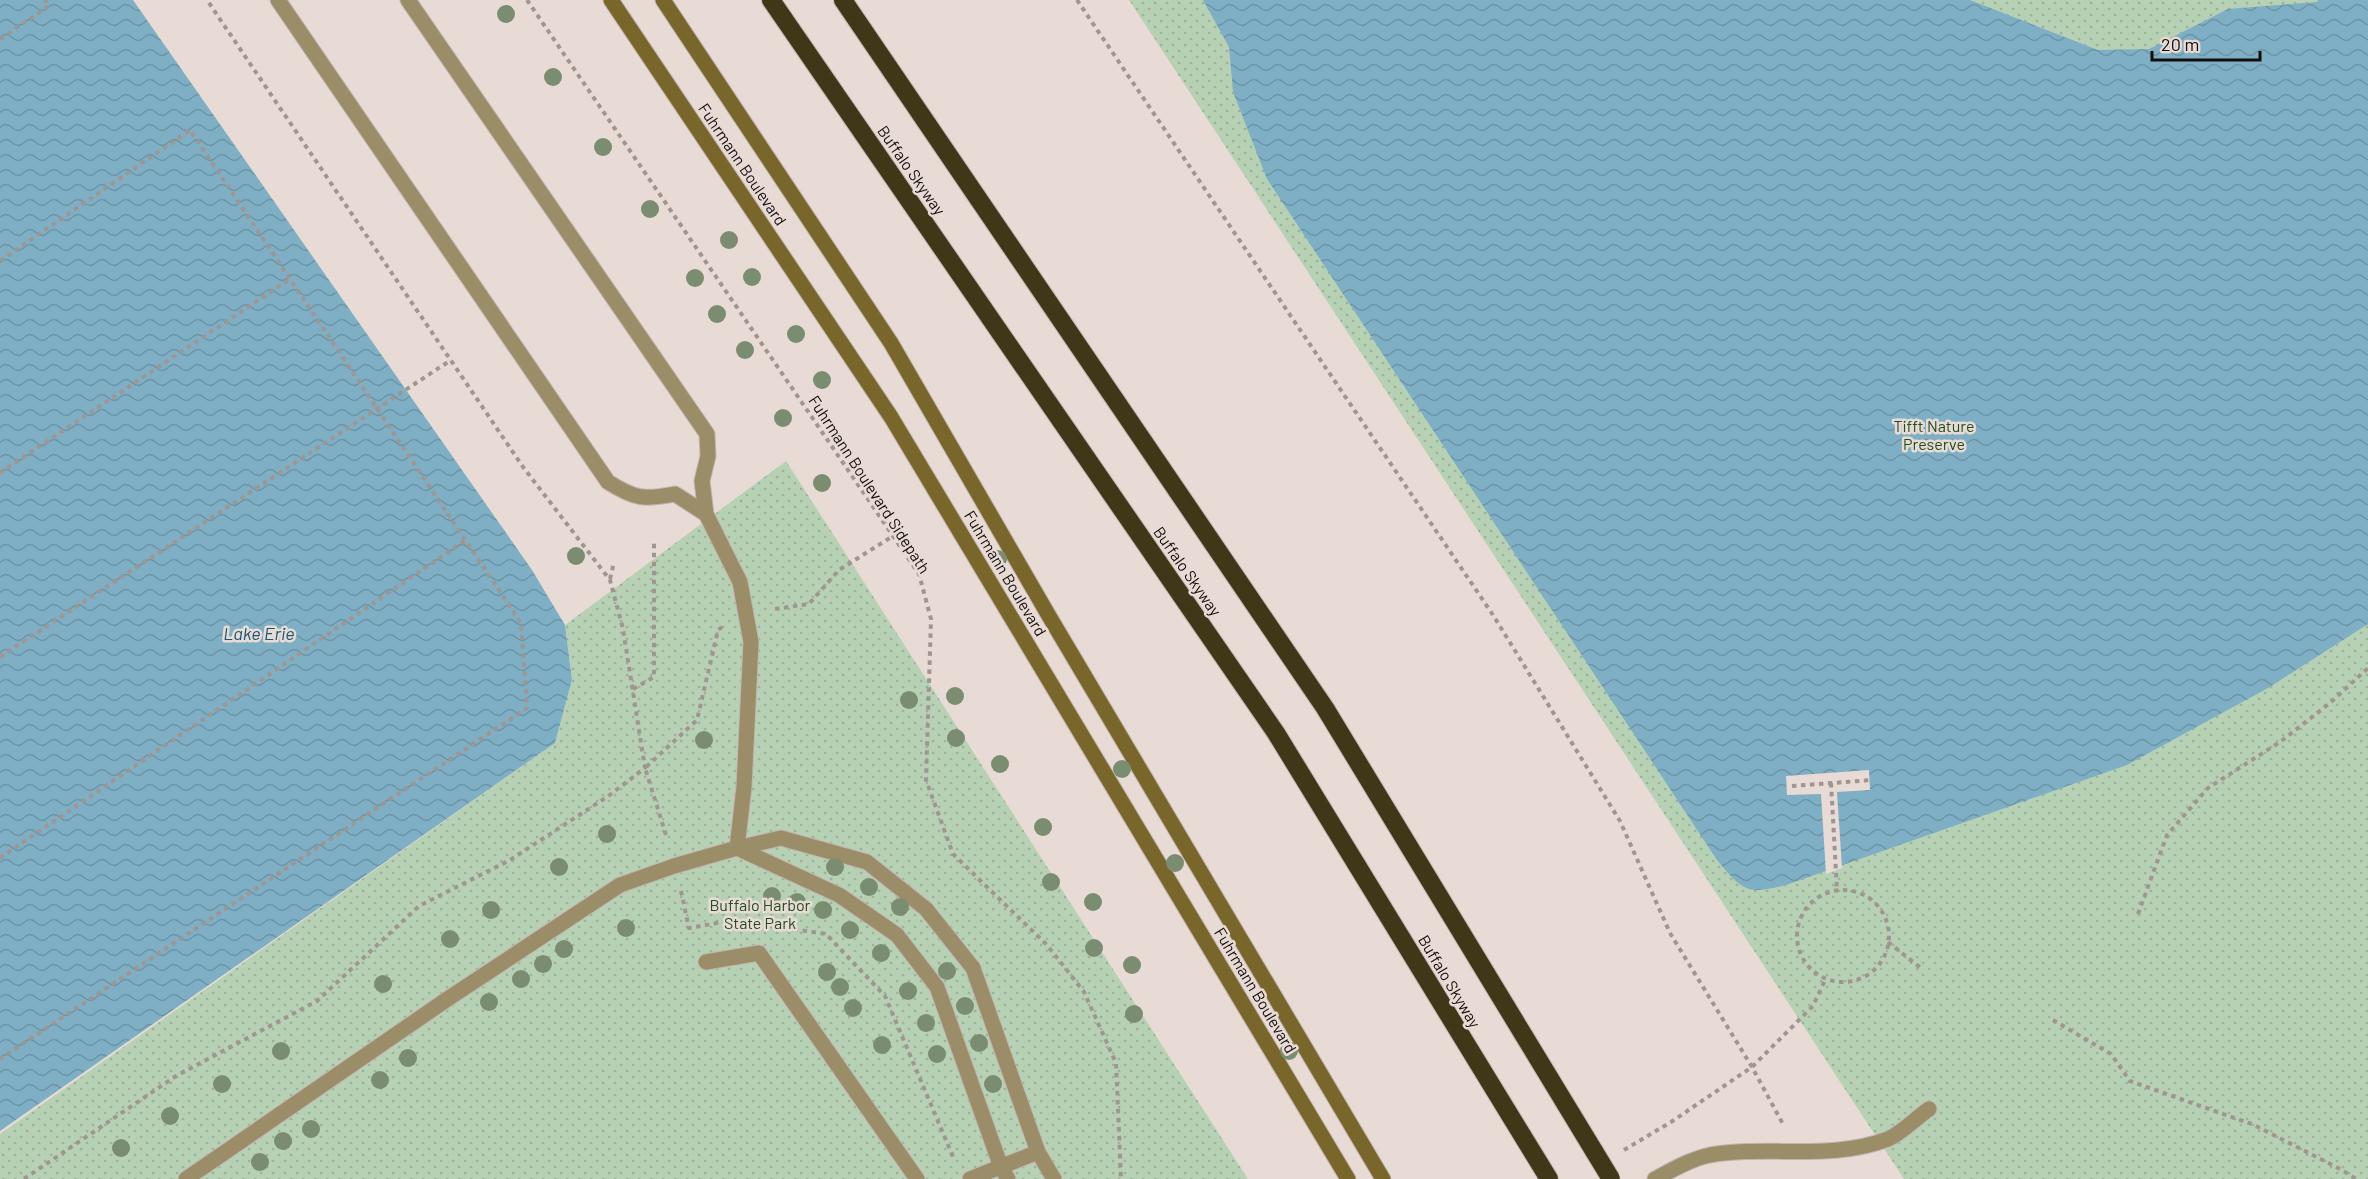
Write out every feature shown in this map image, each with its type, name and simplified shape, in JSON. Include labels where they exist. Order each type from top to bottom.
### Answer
[{"type":"highway","name":"Buffalo Skyway","points":[[771,0],[1276,733],[1548,1178]]},
{"type":"highway","name":"Buffalo Skyway","points":[[843,0],[1325,708],[1611,1179]]},
{"type":"street","name":"Fuhrmann Boulevard","points":[[610,0],[891,417],[1348,1179]]},
{"type":"street","name":"Fuhrmann Boulevard","points":[[663,0],[891,343],[1055,626],[1383,1179]]},
{"type":"lane","points":[[278,0],[608,482],[629,495],[655,498],[675,494],[706,514]]},
{"type":"lane","points":[[408,0],[708,434],[708,456],[702,481],[706,514],[740,582],[751,642],[744,787],[737,848]]},
{"type":"lane","points":[[186,1179],[446,1000],[620,885],[674,866],[782,838],[867,862],[926,909],[973,968],[1038,1152],[1054,1179]]},
{"type":"lane","points":[[737,848],[839,895],[897,935],[937,987],[1005,1173]]},
{"type":"lane","points":[[705,962],[759,953],[916,1179]]},
{"type":"lane","points":[[1655,1179],[1707,1156],[1749,1150],[1798,1152],[1848,1149],[1890,1138],[1929,1109]]},
{"type":"lane","points":[[970,1179],[1005,1173],[1038,1152]]},
{"type":"path","points":[[0,39],[49,6],[45,0]]},
{"type":"path","points":[[207,0],[523,467],[610,580],[623,629],[645,768],[666,835]]},
{"type":"path","name":"Fuhrmann Boulevard Sidepath","points":[[527,0],[919,574],[930,619],[926,780],[953,854],[1047,945],[1084,992],[1116,1063],[1121,1179]]},
{"type":"path","points":[[1077,0],[1493,615],[1620,821],[1670,933],[1752,1067],[1798,1152]]},
{"type":"path","points":[[0,261],[190,130],[521,623],[527,708],[0,1059]]},
{"type":"path","points":[[0,473],[290,279]]},
{"type":"path","points":[[0,657],[451,360]]},
{"type":"path","points":[[775,609],[809,604],[839,570],[893,536]]},
{"type":"path","points":[[0,858],[466,540]]},
{"type":"path","points":[[633,689],[654,677],[654,541]]},
{"type":"path","points":[[610,580],[614,562]]},
{"type":"path","points":[[24,1179],[176,1076],[317,1000],[419,906],[510,860],[607,797],[645,768],[697,720],[718,630],[727,621]]},
{"type":"path","points":[[2138,914],[2167,835],[2208,788],[2280,742],[2368,668]]},
{"type":"path","points":[[1792,786],[1872,780]]},
{"type":"path","points":[[1831,783],[1837,890]]},
{"type":"path","points":[[679,884],[689,928],[734,920],[826,934],[885,996],[955,1162]]},
{"type":"path","points":[[1837,890],[1853,891],[1868,896],[1879,907],[1887,921],[1888,942],[1887,951],[1880,964],[1868,975],[1853,981],[1838,982],[1812,970],[1803,958],[1798,944],[1798,929],[1811,903],[1823,894],[1837,890]]},
{"type":"path","points":[[1888,942],[1922,969]]},
{"type":"path","points":[[1623,1151],[1671,1122],[1752,1067],[1814,1006],[1826,978]]},
{"type":"path","points":[[2053,1020],[2111,1054],[2130,1081],[2254,1125],[2356,1179]]},
{"type":"green space","name":"Tifft Nature Preserve","points":[[1129,0],[2368,0],[2368,1179],[1904,1179]]},
{"type":"green space","name":"Buffalo Harbor State Park","points":[[786,461],[1248,1179],[0,1179],[0,1134],[555,743],[572,680],[565,625]]},
{"type":"water","name":"Lake Erie","points":[[0,0],[133,0],[532,570],[565,625],[572,680],[555,743],[0,1131]]},
{"type":"water","name":"Tifft Nature Preserve","points":[[1203,0],[1970,0],[2098,50],[2149,49],[2228,9],[2317,2],[2318,0],[2368,0],[2368,624],[2268,688],[2127,765],[1786,885],[1762,890],[1746,888],[1733,878],[1717,860],[1267,179],[1233,92],[1229,47]]},
{"type":"pier","points":[[1869,770],[1870,790],[1837,792],[1842,868],[1826,874],[1821,794],[1787,795],[1786,776]]}]
